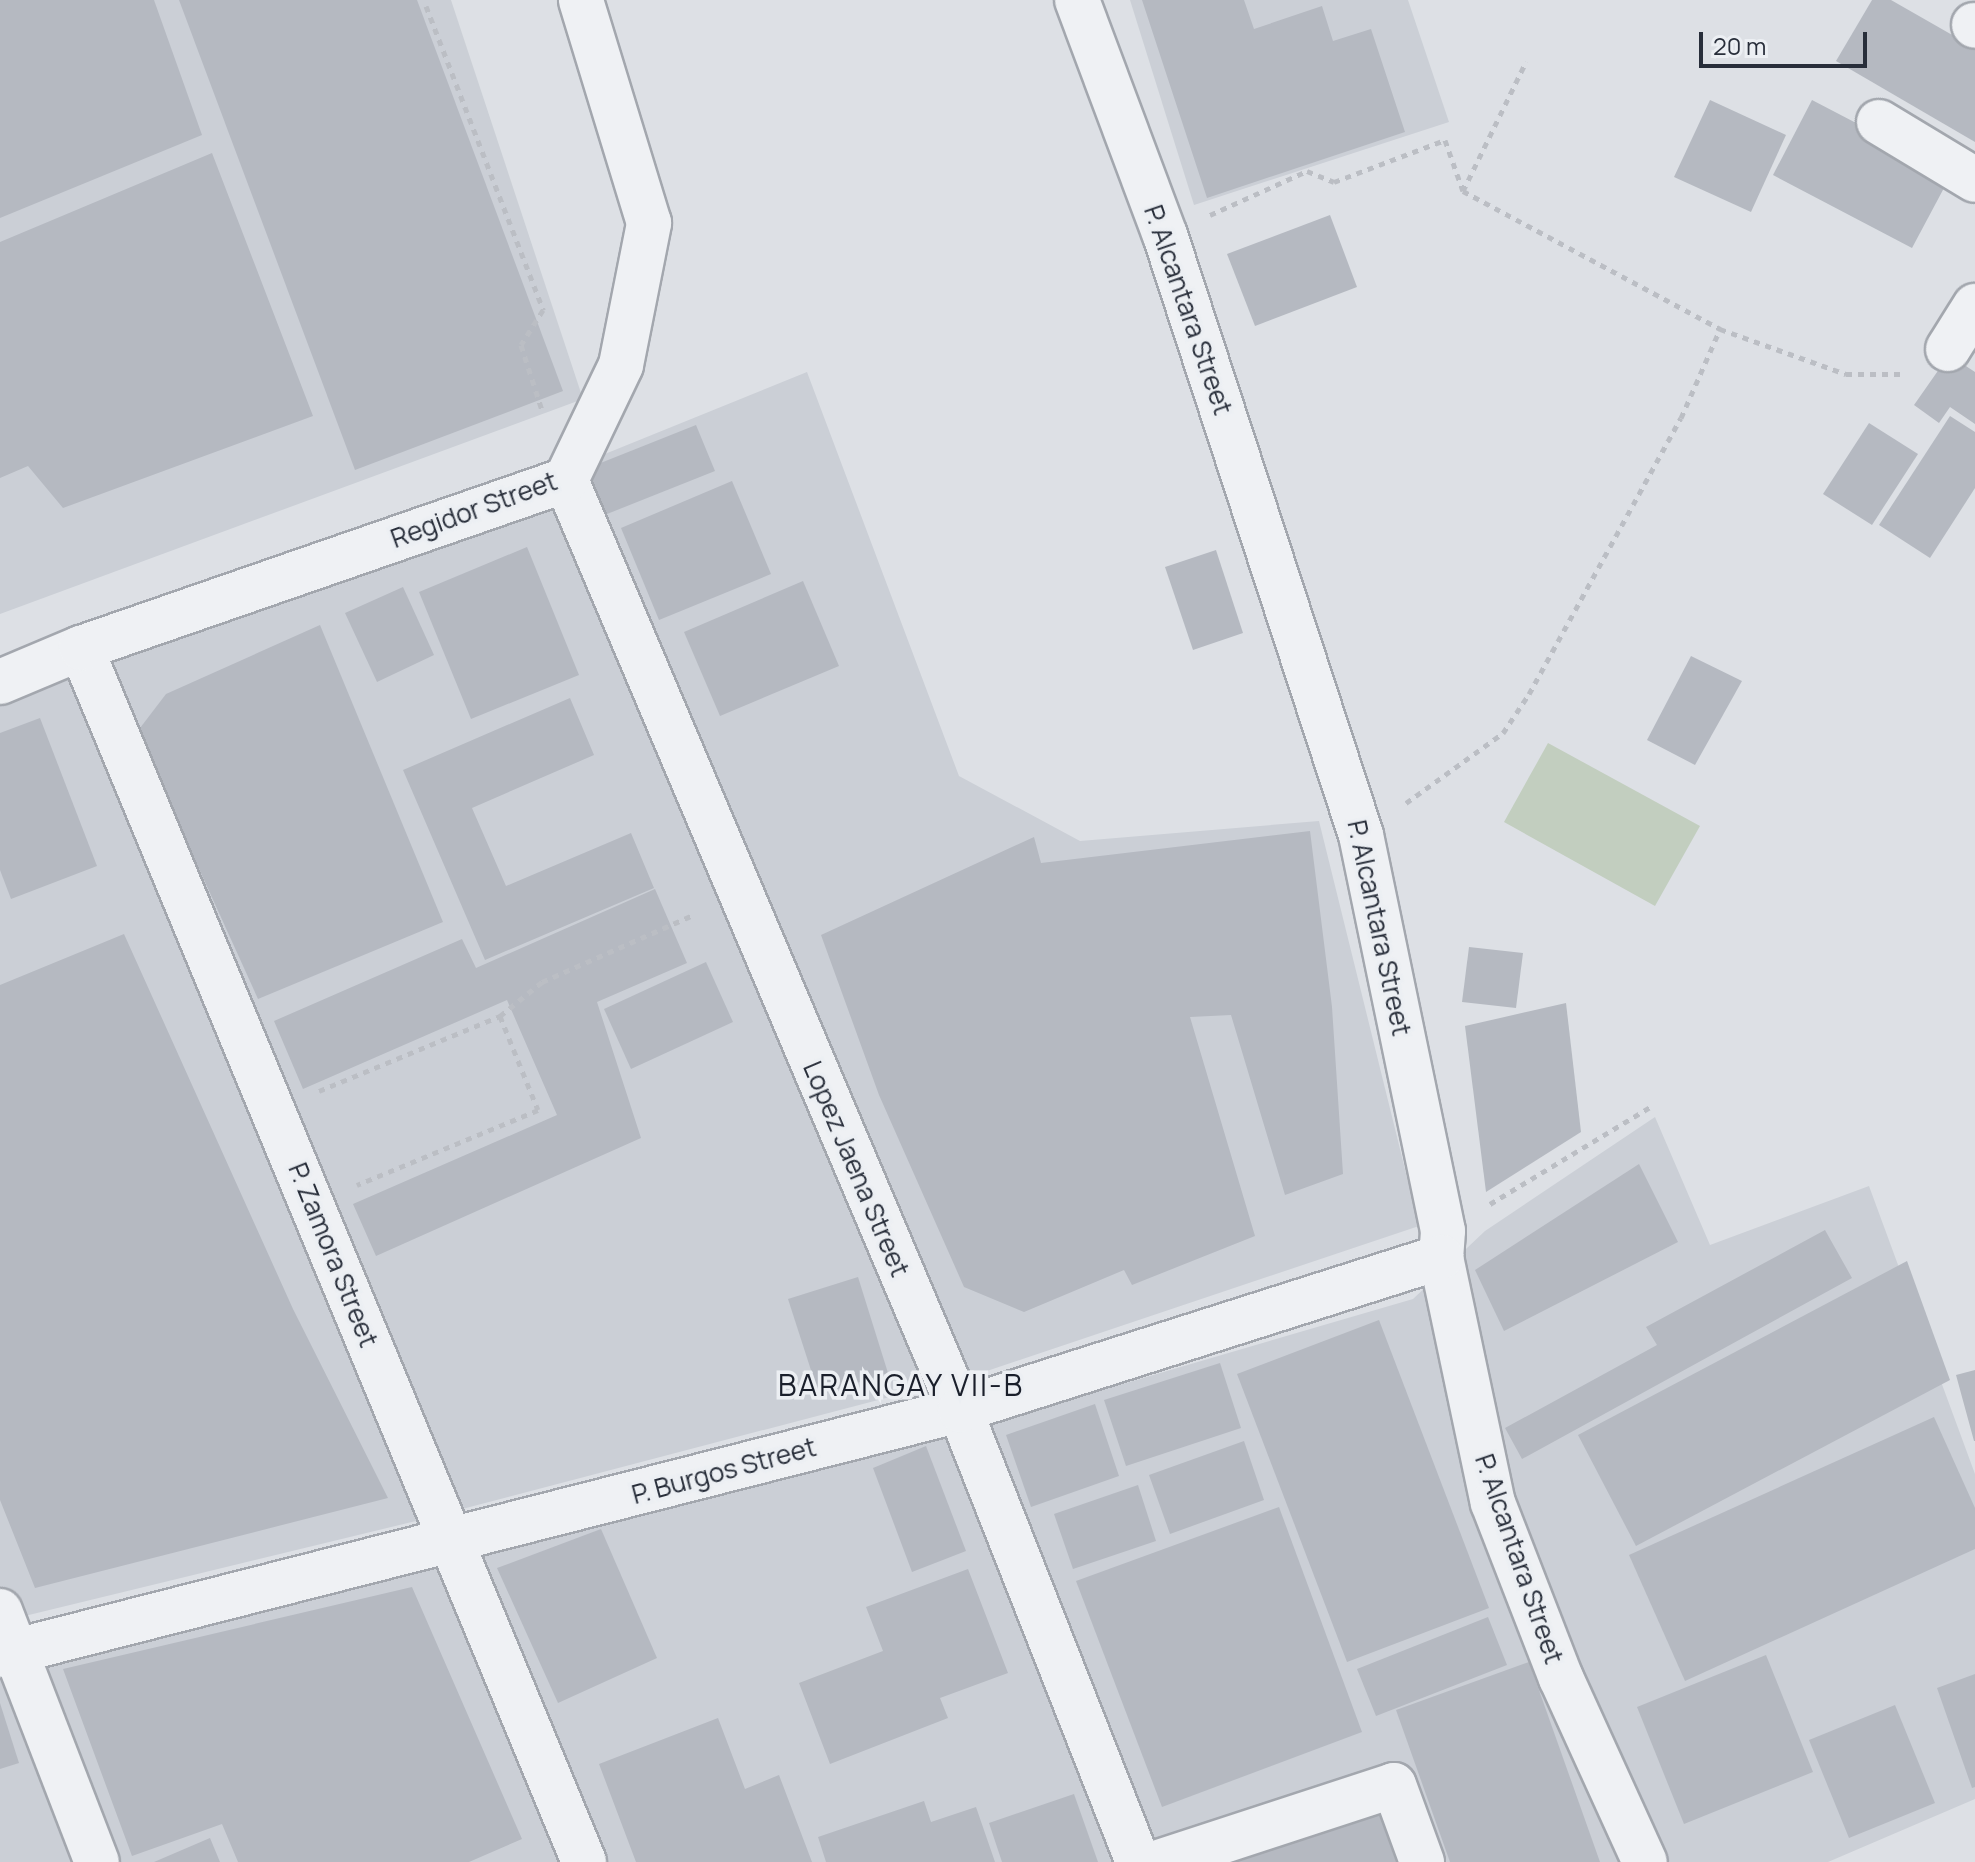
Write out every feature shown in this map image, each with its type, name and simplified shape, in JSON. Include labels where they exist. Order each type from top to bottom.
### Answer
[{"type":"street","name":"Regidor Street","points":[[0,682],[81,648],[566,480],[621,365],[649,223],[581,0]]},
{"type":"street","name":"P. Alcantara Street","points":[[1077,0],[1165,235],[1361,835],[1493,1503],[1561,1678],[1645,1862]]},
{"type":"street","points":[[1879,122],[1975,180]]},
{"type":"street","points":[[1948,349],[1975,306]]},
{"type":"street","name":"Lopez Jaena Street","points":[[566,480],[738,895],[960,1410],[1138,1862]]},
{"type":"street","name":"P. Zamora Street","points":[[81,648],[584,1862]]},
{"type":"street","name":"P. Burgos Street","points":[[8,1653],[960,1410],[1442,1244]]},
{"type":"street","points":[[0,1611],[8,1653],[97,1862]]},
{"type":"street","points":[[1159,1862],[1394,1785],[1422,1862]]},
{"type":"path","points":[[426,6],[543,310],[521,345],[566,480]]},
{"type":"path","points":[[1463,191],[1526,62]]},
{"type":"path","points":[[1165,235],[1307,171],[1334,182],[1445,140],[1463,191],[1720,329],[1846,374],[1901,376],[1948,349]]},
{"type":"path","points":[[1361,835],[1503,733],[1681,418],[1720,329]]},
{"type":"path","points":[[274,1110],[500,1016],[542,982],[738,895]]},
{"type":"path","points":[[313,1204],[538,1110],[500,1016]]},
{"type":"path","points":[[1442,1244],[1650,1107]]},
{"type":"shaded area","points":[[0,0],[451,0],[583,399],[0,614]]},
{"type":"shaded area","points":[[1130,0],[1408,0],[1449,122],[1194,205]]},
{"type":"shaded area","points":[[807,372],[959,776],[1080,841],[1319,821],[1419,1226],[981,1373],[420,1520],[0,1622],[0,699]]},
{"type":"shaded area","points":[[1655,1117],[1710,1245],[1869,1186],[1975,1474],[1975,1799],[1828,1862],[0,1862],[0,1670],[996,1421],[1413,1299],[1485,1231]]},
{"type":"green space","points":[[1548,743],[1700,826],[1655,906],[1504,822]]},
{"type":"building","points":[[0,0],[154,0],[202,135],[0,218]]},
{"type":"building","points":[[179,0],[417,0],[563,391],[355,470]]},
{"type":"building","points":[[1142,0],[1244,0],[1254,29],[1322,6],[1333,41],[1371,29],[1405,132],[1207,198]]},
{"type":"building","points":[[1872,0],[1891,0],[1975,48],[1975,142],[1836,61]]},
{"type":"building","points":[[1710,100],[1786,135],[1751,212],[1674,177]]},
{"type":"building","points":[[1812,100],[1952,173],[1912,248],[1773,175]]},
{"type":"building","points":[[212,153],[313,416],[63,508],[28,466],[0,478],[0,242]]},
{"type":"building","points":[[1330,215],[1357,287],[1255,326],[1227,254]]},
{"type":"building","points":[[1949,355],[1975,372],[1975,424],[1950,407],[1939,423],[1914,405]]},
{"type":"building","points":[[1950,416],[1975,432],[1975,488],[1930,558],[1879,525]]},
{"type":"building","points":[[1869,423],[1918,454],[1872,525],[1823,494]]},
{"type":"building","points":[[696,425],[715,471],[602,516],[583,470]]},
{"type":"building","points":[[732,481],[771,574],[659,620],[621,528]]},
{"type":"building","points":[[527,547],[579,675],[471,719],[419,592]]},
{"type":"building","points":[[1216,550],[1243,633],[1193,650],[1165,567]]},
{"type":"building","points":[[803,581],[839,666],[720,716],[684,632]]},
{"type":"building","points":[[403,587],[434,655],[377,682],[345,613]]},
{"type":"building","points":[[320,625],[443,922],[258,999],[137,732],[166,694]]},
{"type":"building","points":[[1691,656],[1742,681],[1695,765],[1647,740]]},
{"type":"building","points":[[570,698],[594,755],[472,808],[506,886],[631,833],[654,888],[485,960],[403,770]]},
{"type":"building","points":[[40,718],[97,866],[11,899],[0,870],[0,733]]},
{"type":"building","points":[[1310,831],[1332,1007],[1343,1174],[1285,1195],[1231,1015],[1190,1017],[1255,1236],[1132,1285],[1124,1270],[1024,1312],[964,1287],[879,1095],[821,935],[1034,837],[1041,863]]},
{"type":"building","points":[[655,889],[687,963],[597,1002],[641,1138],[376,1256],[353,1204],[557,1115],[507,1000],[303,1089],[274,1021],[462,939],[476,968]]},
{"type":"building","points":[[124,934],[293,1309],[388,1498],[35,1588],[0,1500],[0,985]]},
{"type":"building","points":[[1469,947],[1523,953],[1516,1008],[1462,1002]]},
{"type":"building","points":[[706,962],[733,1022],[631,1069],[604,1009]]},
{"type":"building","points":[[1566,1003],[1581,1132],[1486,1192],[1465,1026]]},
{"type":"building","points":[[1639,1164],[1678,1242],[1504,1331],[1475,1270]]},
{"type":"building","points":[[1825,1230],[1852,1278],[1522,1459],[1505,1428],[1657,1345],[1646,1327]]},
{"type":"building","points":[[1907,1261],[1950,1380],[1636,1546],[1578,1435]]},
{"type":"building","points":[[858,1277],[888,1373],[819,1395],[788,1299]]},
{"type":"building","points":[[1379,1320],[1489,1608],[1347,1662],[1237,1374]]},
{"type":"building","points":[[1220,1363],[1241,1428],[1126,1466],[1104,1400]]},
{"type":"building","points":[[1975,1370],[1975,1441],[1974,1441],[1956,1375]]},
{"type":"building","points":[[1095,1404],[1119,1476],[1031,1507],[1006,1435]]},
{"type":"building","points":[[1934,1417],[1975,1508],[1975,1549],[1685,1681],[1629,1555]]},
{"type":"building","points":[[1244,1441],[1264,1500],[1170,1534],[1149,1475]]},
{"type":"building","points":[[926,1446],[966,1551],[912,1572],[873,1468]]},
{"type":"building","points":[[1138,1485],[1156,1541],[1073,1569],[1054,1514]]},
{"type":"building","points":[[1279,1507],[1362,1732],[1162,1807],[1076,1581]]},
{"type":"building","points":[[601,1529],[657,1658],[558,1703],[497,1568]]},
{"type":"building","points":[[968,1569],[1008,1673],[940,1698],[948,1718],[830,1764],[799,1683],[883,1651],[866,1607]]},
{"type":"building","points":[[412,1587],[522,1839],[469,1862],[238,1862],[222,1824],[132,1856],[63,1669]]},
{"type":"building","points":[[1488,1617],[1507,1665],[1376,1716],[1357,1669]]},
{"type":"building","points":[[1766,1655],[1813,1772],[1684,1824],[1637,1707]]},
{"type":"building","points":[[1529,1662],[1600,1862],[1450,1862],[1396,1710]]},
{"type":"building","points":[[1975,1674],[1975,1787],[1972,1788],[1937,1688]]},
{"type":"building","points":[[0,1703],[19,1763],[0,1769]]},
{"type":"building","points":[[1895,1705],[1935,1803],[1849,1838],[1809,1740]]},
{"type":"building","points":[[718,1718],[745,1789],[779,1775],[812,1862],[636,1862],[599,1764]]},
{"type":"building","points":[[1074,1794],[1098,1862],[1002,1862],[989,1823]]},
{"type":"building","points":[[924,1801],[931,1822],[976,1807],[995,1862],[826,1862],[818,1837]]},
{"type":"building","points":[[1379,1810],[1397,1862],[1230,1862]]},
{"type":"building","points":[[210,1838],[220,1862],[154,1862]]},
{"type":"district","name":"BARANGAY VII-B","points":[[901,1385]]}]
